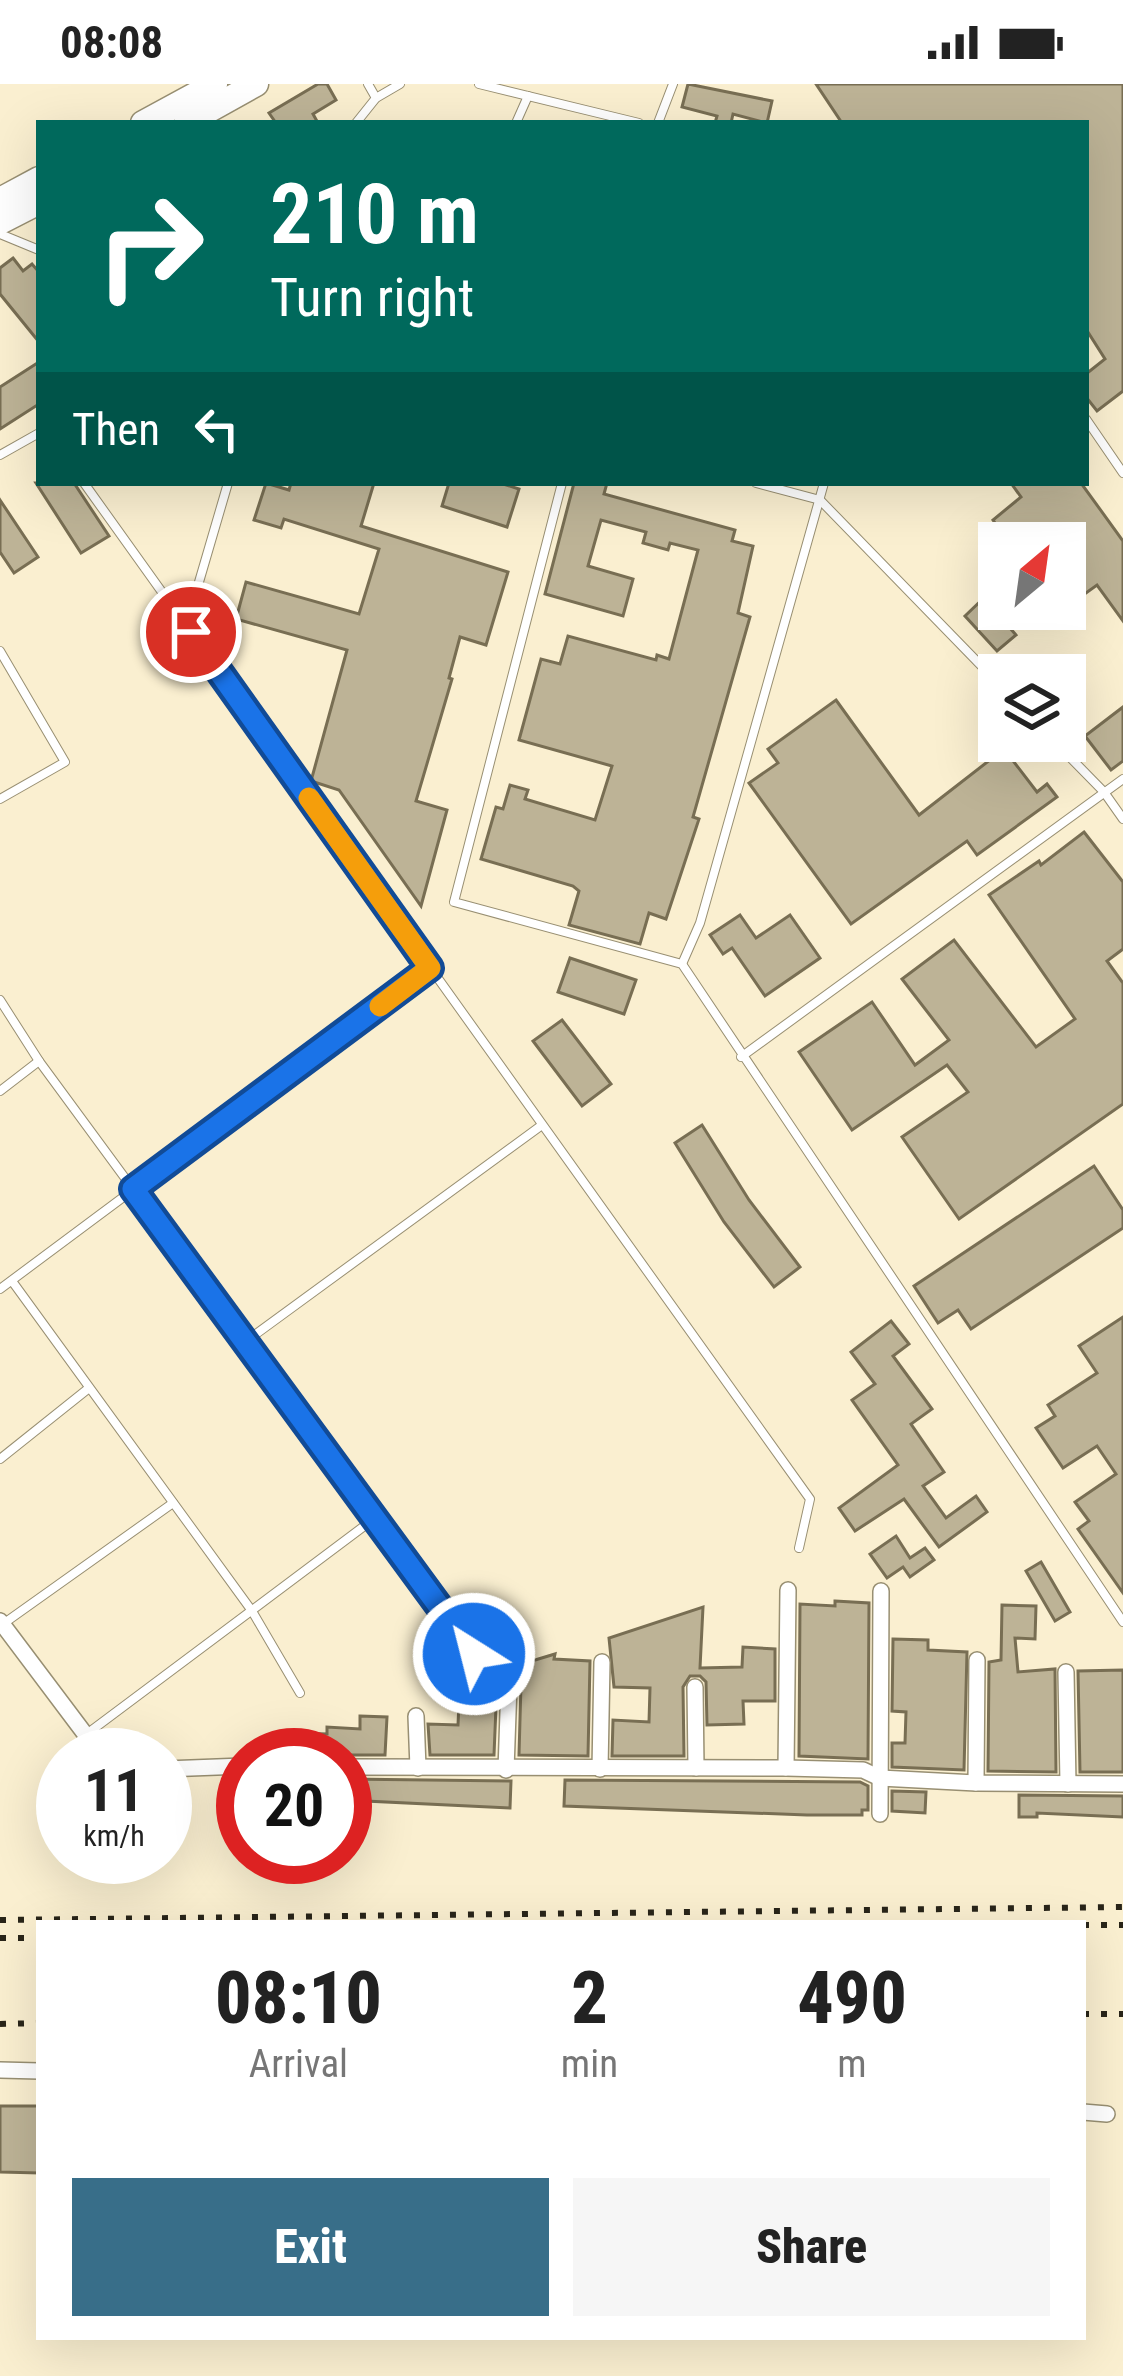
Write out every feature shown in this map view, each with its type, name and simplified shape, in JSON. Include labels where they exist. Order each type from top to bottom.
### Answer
[{"type":"main road","points":[[148,120],[215,84]]},
{"type":"main road","points":[[191,120],[256,84]]},
{"type":"main road","points":[[14,216],[36,183]]},
{"type":"street","points":[[786,1768],[788,1590]]},
{"type":"street","points":[[880,1814],[881,1592]]},
{"type":"street","points":[[1,1623],[81,1728]]},
{"type":"street","points":[[976,1783],[977,1660]]},
{"type":"street","points":[[600,1769],[602,1662]]},
{"type":"street","points":[[1066,1672],[1068,1784]]},
{"type":"street","points":[[506,1770],[509,1684]]},
{"type":"street","points":[[695,1687],[696,1768]]},
{"type":"street","points":[[416,1716],[418,1768]]},
{"type":"street","points":[[372,1767],[786,1768],[862,1770],[880,1778],[976,1783],[1123,1784]]},
{"type":"street","points":[[0,2070],[36,2072]]},
{"type":"street","points":[[1086,2112],[1107,2114]]},
{"type":"lane","points":[[368,84],[376,98]]},
{"type":"lane","points":[[358,120],[376,98],[399,84]]},
{"type":"lane","points":[[479,84],[627,120]]},
{"type":"lane","points":[[659,120],[673,84]]},
{"type":"lane","points":[[517,120],[528,96]]},
{"type":"lane","points":[[14,216],[36,246]]},
{"type":"lane","points":[[1089,423],[1123,473]]},
{"type":"lane","points":[[0,455],[36,435]]},
{"type":"lane","points":[[86,486],[810,1499],[799,1548]]},
{"type":"lane","points":[[199,582],[227,486]]},
{"type":"lane","points":[[561,486],[454,902],[682,964],[1123,1622]]},
{"type":"lane","points":[[767,486],[820,500],[978,662]]},
{"type":"lane","points":[[682,964],[700,923],[823,486]]},
{"type":"lane","points":[[0,651],[65,762],[0,799]]},
{"type":"lane","points":[[1075,762],[1123,819]]},
{"type":"lane","points":[[741,1057],[1123,779]]},
{"type":"lane","points":[[0,1289],[430,968]]},
{"type":"lane","points":[[0,1000],[39,1061],[474,1654]]},
{"type":"lane","points":[[0,1091],[39,1061]]},
{"type":"lane","points":[[245,1342],[542,1125]]},
{"type":"lane","points":[[12,1281],[252,1611],[300,1694]]},
{"type":"lane","points":[[0,1459],[89,1388]]},
{"type":"lane","points":[[1,1623],[173,1503]]},
{"type":"lane","points":[[95,1728],[375,1518]]},
{"type":"building","points":[[318,84],[327,84],[336,100],[313,114],[316,120],[274,120],[269,113]]},
{"type":"building","points":[[688,84],[772,101],[768,120],[733,114],[732,120],[716,120],[717,116],[682,107]]},
{"type":"building","points":[[816,84],[1123,84],[1123,391],[1097,411],[1089,401],[1089,372],[1105,359],[1089,334],[1089,120],[840,120]]},
{"type":"building","points":[[13,258],[23,271],[32,264],[36,269],[36,338],[0,294],[0,268]]},
{"type":"building","points":[[36,364],[36,406],[0,429],[0,387]]},
{"type":"building","points":[[38,486],[76,486],[109,536],[81,553]]},
{"type":"building","points":[[265,486],[289,490],[290,486],[373,486],[361,526],[508,572],[486,645],[460,637],[416,801],[447,810],[421,906],[339,790],[311,781],[347,650],[236,619],[246,582],[359,614],[379,549],[284,519],[281,528],[254,520]]},
{"type":"building","points":[[448,486],[519,489],[507,527],[442,506]]},
{"type":"building","points":[[573,486],[606,486],[604,494],[735,530],[732,541],[753,546],[738,613],[750,617],[693,817],[699,819],[666,919],[649,913],[640,944],[569,925],[579,891],[573,886],[481,859],[496,807],[503,809],[510,785],[528,790],[525,799],[595,820],[612,766],[519,740],[541,659],[560,664],[568,636],[656,660],[657,655],[669,659],[698,550],[670,543],[668,550],[643,543],[646,532],[601,520],[588,566],[633,579],[623,616],[545,594]]},
{"type":"building","points":[[1013,486],[1083,486],[1123,541],[1123,621],[1097,585],[1086,593],[1086,522],[993,520],[1021,497]]},
{"type":"building","points":[[0,500],[38,557],[14,573],[0,552]]},
{"type":"building","points":[[978,604],[978,630],[1012,630],[1016,635],[997,651],[965,616]]},
{"type":"building","points":[[836,700],[919,815],[987,762],[1014,762],[1037,792],[1047,784],[1057,797],[977,855],[967,841],[851,924],[749,783],[778,763],[768,749]]},
{"type":"building","points":[[1123,707],[1123,761],[1111,770],[1086,735]]},
{"type":"building","points":[[1084,832],[1123,882],[1123,949],[1107,961],[1123,983],[1123,1104],[959,1219],[902,1137],[968,1092],[947,1065],[852,1130],[799,1052],[872,1002],[915,1065],[949,1040],[902,979],[954,940],[1036,1047],[1075,1019],[989,895],[1039,861],[1041,865]]},
{"type":"building","points":[[740,915],[756,938],[790,915],[820,958],[765,996],[732,948],[723,954],[710,935]]},
{"type":"building","points":[[570,958],[636,980],[624,1014],[558,992]]},
{"type":"building","points":[[562,1020],[611,1084],[582,1106],[533,1041]]},
{"type":"building","points":[[702,1125],[749,1200],[800,1267],[774,1287],[724,1222],[675,1143]]},
{"type":"building","points":[[1094,1166],[1123,1210],[1123,1228],[971,1329],[958,1310],[938,1323],[914,1286]]},
{"type":"building","points":[[1123,1317],[1123,1593],[1078,1529],[1089,1521],[1075,1502],[1116,1474],[1097,1446],[1063,1468],[1036,1428],[1055,1416],[1048,1405],[1097,1373],[1079,1346]]},
{"type":"building","points":[[891,1321],[909,1344],[893,1356],[932,1409],[911,1424],[944,1472],[923,1486],[946,1518],[976,1496],[987,1512],[939,1547],[904,1499],[855,1531],[839,1508],[898,1465],[852,1400],[875,1384],[851,1352]]},
{"type":"building","points":[[896,1536],[910,1558],[925,1548],[934,1560],[910,1577],[903,1567],[887,1578],[870,1554]]},
{"type":"building","points":[[1041,1562],[1070,1612],[1055,1621],[1026,1571]]},
{"type":"building","points":[[835,1601],[869,1603],[868,1759],[799,1756],[800,1604],[835,1606]]},
{"type":"building","points":[[1002,1605],[1036,1606],[1035,1639],[1015,1638],[1018,1672],[1055,1669],[1056,1772],[988,1771],[989,1662],[1001,1660]]},
{"type":"building","points":[[703,1607],[700,1668],[742,1667],[743,1647],[775,1649],[775,1701],[743,1701],[744,1724],[707,1725],[706,1682],[690,1676],[683,1687],[684,1756],[612,1756],[613,1720],[649,1722],[650,1688],[614,1687],[609,1638]]},
{"type":"building","points":[[893,1639],[928,1640],[928,1650],[967,1652],[964,1770],[892,1767],[892,1743],[905,1743],[906,1712],[892,1711]]},
{"type":"building","points":[[555,1654],[554,1659],[590,1661],[588,1756],[519,1755],[521,1684],[515,1666]]},
{"type":"building","points":[[1123,1670],[1123,1772],[1080,1772],[1078,1671]]},
{"type":"building","points":[[460,1680],[497,1682],[494,1755],[430,1755],[428,1724],[458,1725]]},
{"type":"building","points":[[360,1716],[387,1717],[385,1755],[372,1755],[372,1728],[360,1728]]},
{"type":"building","points":[[372,1779],[511,1781],[510,1808],[372,1801]]},
{"type":"building","points":[[565,1780],[860,1782],[868,1786],[868,1810],[862,1810],[862,1815],[807,1815],[564,1806]]},
{"type":"building","points":[[892,1791],[926,1792],[925,1813],[892,1811]]},
{"type":"building","points":[[1019,1795],[1123,1796],[1123,1817],[1037,1813],[1037,1817],[1019,1817]]},
{"type":"building","points":[[0,2106],[36,2106],[36,2173],[0,2172]]},
{"type":"railway","points":[[0,1920],[1123,1907]]},
{"type":"railway","points":[[1086,1925],[1123,1925]]},
{"type":"railway","points":[[0,1938],[36,1938]]},
{"type":"railway","points":[[1086,2014],[1123,2014]]},
{"type":"railway","points":[[0,2024],[36,2023]]},
{"type":"slow traffic","points":[[309,798],[430,968],[380,1006]]},
{"type":"route","points":[[191,632],[430,968],[133,1189],[474,1654]]}]
